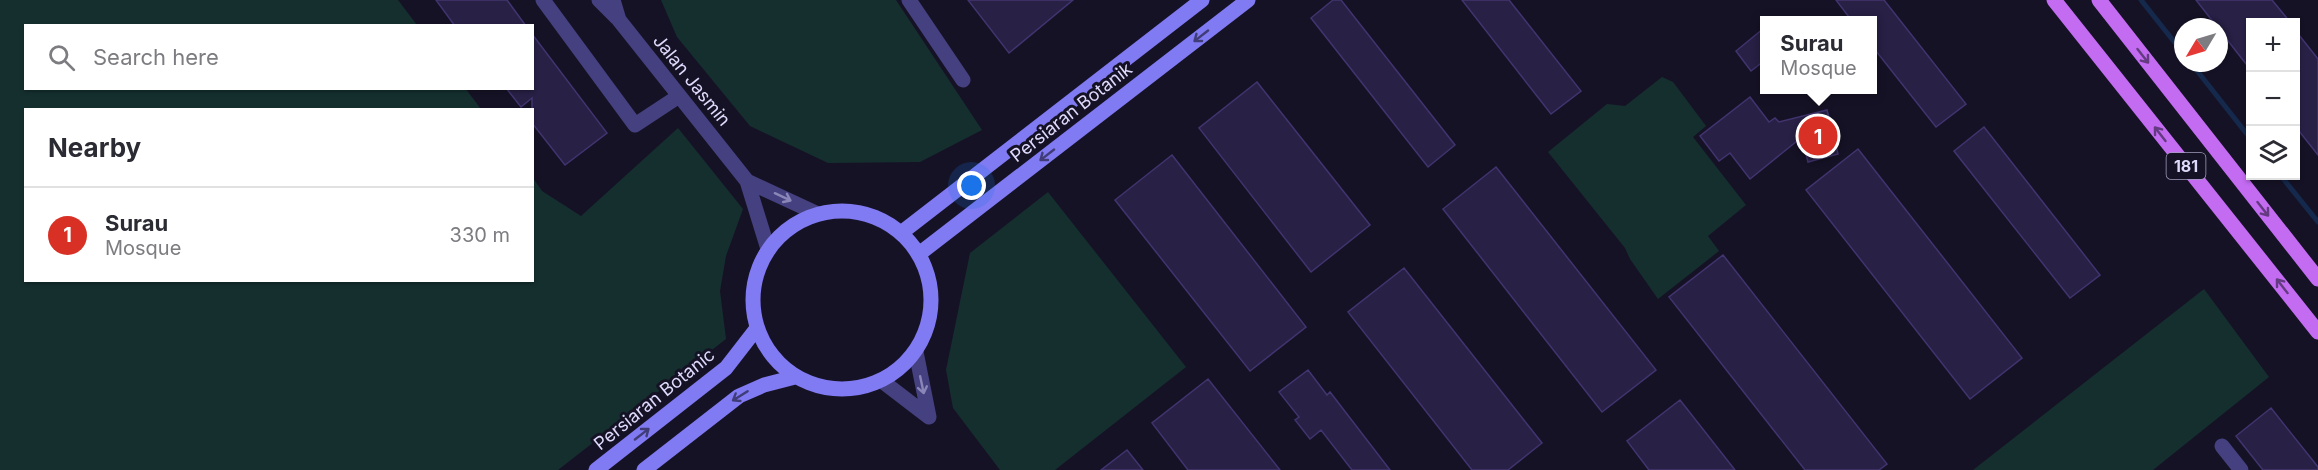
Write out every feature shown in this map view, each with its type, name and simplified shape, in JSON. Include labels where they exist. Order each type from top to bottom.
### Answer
[{"type":"main road","points":[[902,234],[1202,0]]},
{"type":"main road","name":"Persiaran Botanik","points":[[919,254],[1248,0]]},
{"type":"main road","name":"181","points":[[2054,0],[2318,332]]},
{"type":"main road","name":"181","points":[[2099,0],[2318,279]]},
{"type":"main road","points":[[836,210],[871,215],[887,223],[902,234],[919,254],[929,278],[932,304],[927,329],[916,352],[901,369],[882,381],[861,388],[838,390],[816,386],[795,377],[778,364],[765,347],[757,328],[752,301],[756,273],[768,249],[782,233],[799,221],[818,214],[836,210]]},
{"type":"main road","name":"Persiaran Botanic","points":[[596,470],[726,368],[757,328]]},
{"type":"main road","points":[[644,470],[739,396],[764,385],[795,377]]},
{"type":"street","points":[[543,0],[636,125],[679,96]]},
{"type":"street","points":[[599,0],[619,20]]},
{"type":"street","name":"Jalan Jasmin","points":[[613,0],[619,20],[747,180],[768,249]]},
{"type":"street","points":[[909,0],[963,80]]},
{"type":"street","name":"Jalan Jasmin","points":[[747,180],[818,214]]},
{"type":"street","points":[[882,381],[929,417],[916,352]]},
{"type":"street","points":[[2222,446],[2241,470]]},
{"type":"green space","points":[[0,0],[398,0],[416,24],[24,24],[24,90],[467,90],[480,108],[24,108],[24,282],[534,282],[534,179],[542,191],[581,216],[678,128],[743,209],[726,256],[720,291],[726,339],[558,470],[0,470]]},
{"type":"green space","points":[[661,0],[896,0],[982,130],[920,162],[828,163],[750,126],[677,37]]},
{"type":"green space","points":[[1662,77],[1673,82],[1706,126],[1693,137],[1746,205],[1708,236],[1719,251],[1658,299],[1625,248],[1548,152],[1607,104],[1625,106]]},
{"type":"green space","points":[[1048,192],[1186,367],[1055,470],[1000,470],[953,408],[946,370],[970,253]]},
{"type":"green space","points":[[2204,289],[2269,377],[2153,470],[1973,470]]},
{"type":"building","points":[[436,0],[507,0],[525,24],[454,24]]},
{"type":"building","points":[[968,0],[1073,0],[1009,53]]},
{"type":"building","points":[[1333,0],[1341,0],[1455,145],[1428,167],[1311,18]]},
{"type":"building","points":[[1462,0],[1509,0],[1581,91],[1551,114]]},
{"type":"building","points":[[1836,0],[1884,0],[1966,104],[1936,127],[1877,52],[1877,16],[1848,16]]},
{"type":"building","points":[[2196,0],[2272,0],[2287,18],[2246,18],[2246,64],[2228,41],[2228,18],[2210,18]]},
{"type":"building","points":[[1760,31],[1760,64],[1751,71],[1736,51]]},
{"type":"building","points":[[2300,36],[2318,59],[2318,155],[2300,132]]},
{"type":"building","points":[[534,37],[607,133],[565,165],[534,126],[532,98],[521,107],[508,90],[534,90]]},
{"type":"building","points":[[1257,82],[1370,225],[1311,272],[1199,128]]},
{"type":"building","points":[[1750,97],[1769,122],[1775,118],[1779,122],[1827,110],[1838,154],[1808,162],[1802,137],[1750,179],[1730,153],[1719,161],[1700,136]]},
{"type":"building","points":[[1984,127],[2100,275],[2070,298],[1954,151]]},
{"type":"building","points":[[1858,149],[2022,358],[1970,399],[1806,190]]},
{"type":"building","points":[[1172,155],[1306,327],[1250,371],[1115,200]]},
{"type":"building","points":[[1496,167],[1656,370],[1602,412],[1443,209]]},
{"type":"building","points":[[1723,255],[1887,464],[1879,470],[1805,470],[1669,297]]},
{"type":"building","points":[[1404,268],[1542,443],[1508,470],[1472,470],[1348,312]]},
{"type":"building","points":[[1308,370],[1327,395],[1330,392],[1390,470],[1352,470],[1321,430],[1310,439],[1295,420],[1299,417],[1279,392]]},
{"type":"building","points":[[1208,379],[1280,470],[1188,470],[1152,423]]},
{"type":"building","points":[[1680,400],[1735,470],[1649,470],[1627,441]]},
{"type":"building","points":[[2271,408],[2318,467],[2318,470],[2263,470],[2236,436]]},
{"type":"building","points":[[1127,450],[1143,470],[1101,470]]},
{"type":"waterway","points":[[2141,0],[2174,42]]},
{"type":"waterway","points":[[2198,72],[2246,133]]},
{"type":"waterway","points":[[2284,180],[2318,222]]},
{"type":"place","name":"Surau","points":[[1818,136]]}]
